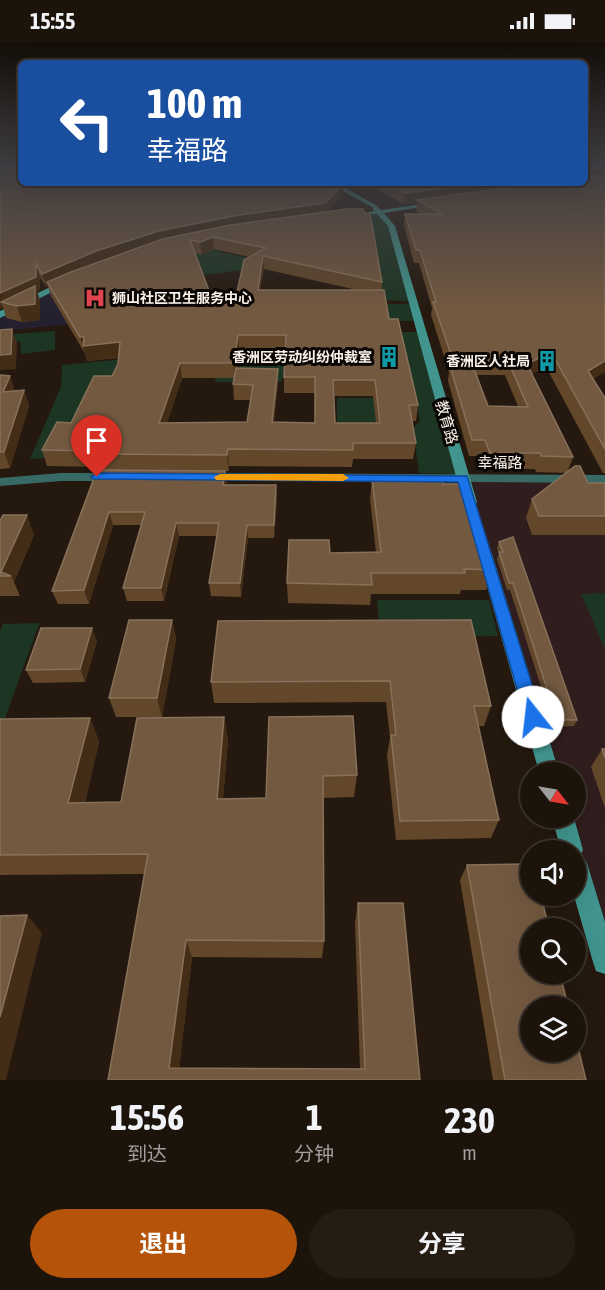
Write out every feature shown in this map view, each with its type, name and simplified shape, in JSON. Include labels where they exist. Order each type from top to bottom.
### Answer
[{"type":"street","name":"教育路","points":[[383,215],[391,226],[473,511]]},
{"type":"street","points":[[0,315],[78,278]]},
{"type":"street","points":[[0,482],[60,477],[129,477]]},
{"type":"street","name":"幸福路","points":[[197,477],[605,479]]},
{"type":"street","points":[[482,544],[546,762]]},
{"type":"street","points":[[586,897],[605,962]]},
{"type":"shaded area","points":[[71,281],[92,322],[0,331],[0,315]]},
{"type":"shaded area","points":[[465,479],[605,480],[605,947],[586,884],[586,840],[573,840],[569,828],[586,828],[586,762],[550,762]]},
{"type":"green space","points":[[362,215],[381,215],[388,226],[409,301],[378,300],[374,277],[382,276],[371,220],[302,224]]},
{"type":"green space","points":[[228,246],[220,252],[262,261],[250,269],[195,276],[185,247]]},
{"type":"green space","points":[[386,304],[409,304],[414,321],[389,321]]},
{"type":"green space","points":[[159,316],[120,369],[97,389],[48,458],[30,459],[61,387],[62,365],[124,359]]},
{"type":"green space","points":[[280,329],[294,379],[281,379],[281,382],[215,382],[217,371],[239,371],[242,351],[279,351]]},
{"type":"green space","points":[[55,331],[55,350],[21,354],[20,341],[0,343],[0,335]]},
{"type":"green space","points":[[400,332],[418,332],[456,474],[419,473],[413,428],[420,421]]},
{"type":"green space","points":[[337,398],[380,398],[383,422],[337,422]]},
{"type":"green space","points":[[605,593],[605,649],[581,594]]},
{"type":"green space","points":[[377,600],[489,600],[498,636],[380,635]]},
{"type":"green space","points":[[39,623],[0,732],[0,631],[3,624]]},
{"type":"building","points":[[0,215],[237,215],[159,231],[96,251],[42,274],[36,264],[36,277],[0,293]]},
{"type":"building","points":[[300,215],[370,215],[382,282],[263,256],[258,290],[384,290],[389,319],[398,319],[418,405],[409,405],[416,443],[353,443],[353,450],[228,449],[227,455],[100,454],[99,451],[42,450],[57,422],[71,423],[94,376],[112,376],[118,364],[120,342],[83,346],[84,337],[80,337],[47,282],[163,239],[230,225]],"holes":[[[213,237],[266,248],[244,260],[236,297],[211,296],[190,240],[200,242]],[[238,335],[286,335],[284,377],[315,377],[315,423],[272,422],[278,369],[236,368],[233,384],[253,385],[247,422],[159,423],[180,363],[234,363]],[[333,380],[375,380],[380,423],[335,423]]]},
{"type":"building","points":[[405,215],[605,215],[605,361],[588,371],[605,398],[605,449],[551,352],[527,364],[573,457],[541,456],[540,453],[490,453],[485,440],[472,440],[450,366],[455,366],[433,302],[436,302],[420,250],[416,250]],"holes":[[[471,361],[508,361],[528,407],[488,406]]]},
{"type":"building","points":[[35,286],[35,304],[17,306],[1,302]]},
{"type":"building","points":[[12,329],[11,354],[0,355],[0,330]]},
{"type":"building","points":[[0,375],[10,376],[3,392],[24,390],[4,452],[0,452]]},
{"type":"building","points":[[575,466],[580,466],[588,483],[605,483],[605,516],[539,516],[532,499]]},
{"type":"building","points":[[97,470],[225,471],[223,485],[276,485],[274,525],[247,525],[240,583],[209,583],[219,523],[176,523],[161,588],[123,588],[145,512],[109,512],[84,590],[52,591]]},
{"type":"building","points":[[372,479],[442,479],[443,484],[467,484],[492,570],[464,569],[465,573],[371,573],[372,585],[287,583],[289,540],[329,540],[330,553],[381,552]]},
{"type":"building","points":[[3,515],[27,515],[1,572],[11,576],[0,576],[0,521]]},
{"type":"building","points":[[513,537],[577,720],[557,720],[513,583],[509,583],[499,552],[503,552],[499,542]]},
{"type":"building","points":[[129,620],[172,620],[157,698],[109,698]]},
{"type":"building","points":[[471,620],[491,706],[474,706],[499,820],[400,821],[391,735],[396,735],[390,681],[211,682],[218,621]]},
{"type":"building","points":[[41,628],[92,628],[80,669],[26,670]]},
{"type":"building","points":[[353,716],[357,775],[323,776],[324,941],[186,940],[169,1068],[365,1069],[358,903],[403,903],[420,1080],[108,1080],[148,854],[0,855],[0,719],[90,718],[68,803],[121,802],[137,718],[224,717],[217,799],[266,798],[269,717]]},
{"type":"building","points":[[520,864],[520,906],[544,906],[546,918],[520,918],[520,984],[562,984],[566,996],[520,996],[520,1062],[582,1062],[586,1080],[505,1080],[467,865]]},
{"type":"building","points":[[27,915],[0,1017],[0,916]]},
{"type":"slow traffic","points":[[220,477],[343,478]]},
{"type":"place","name":"狮山社区卫生服务中心","points":[[95,298]]},
{"type":"place","name":"香洲区劳动纠纷仲裁室","points":[[389,357]]},
{"type":"place","name":"香洲区人社局","points":[[547,361]]},
{"type":"route","points":[[97,477],[463,478],[533,717]]}]
